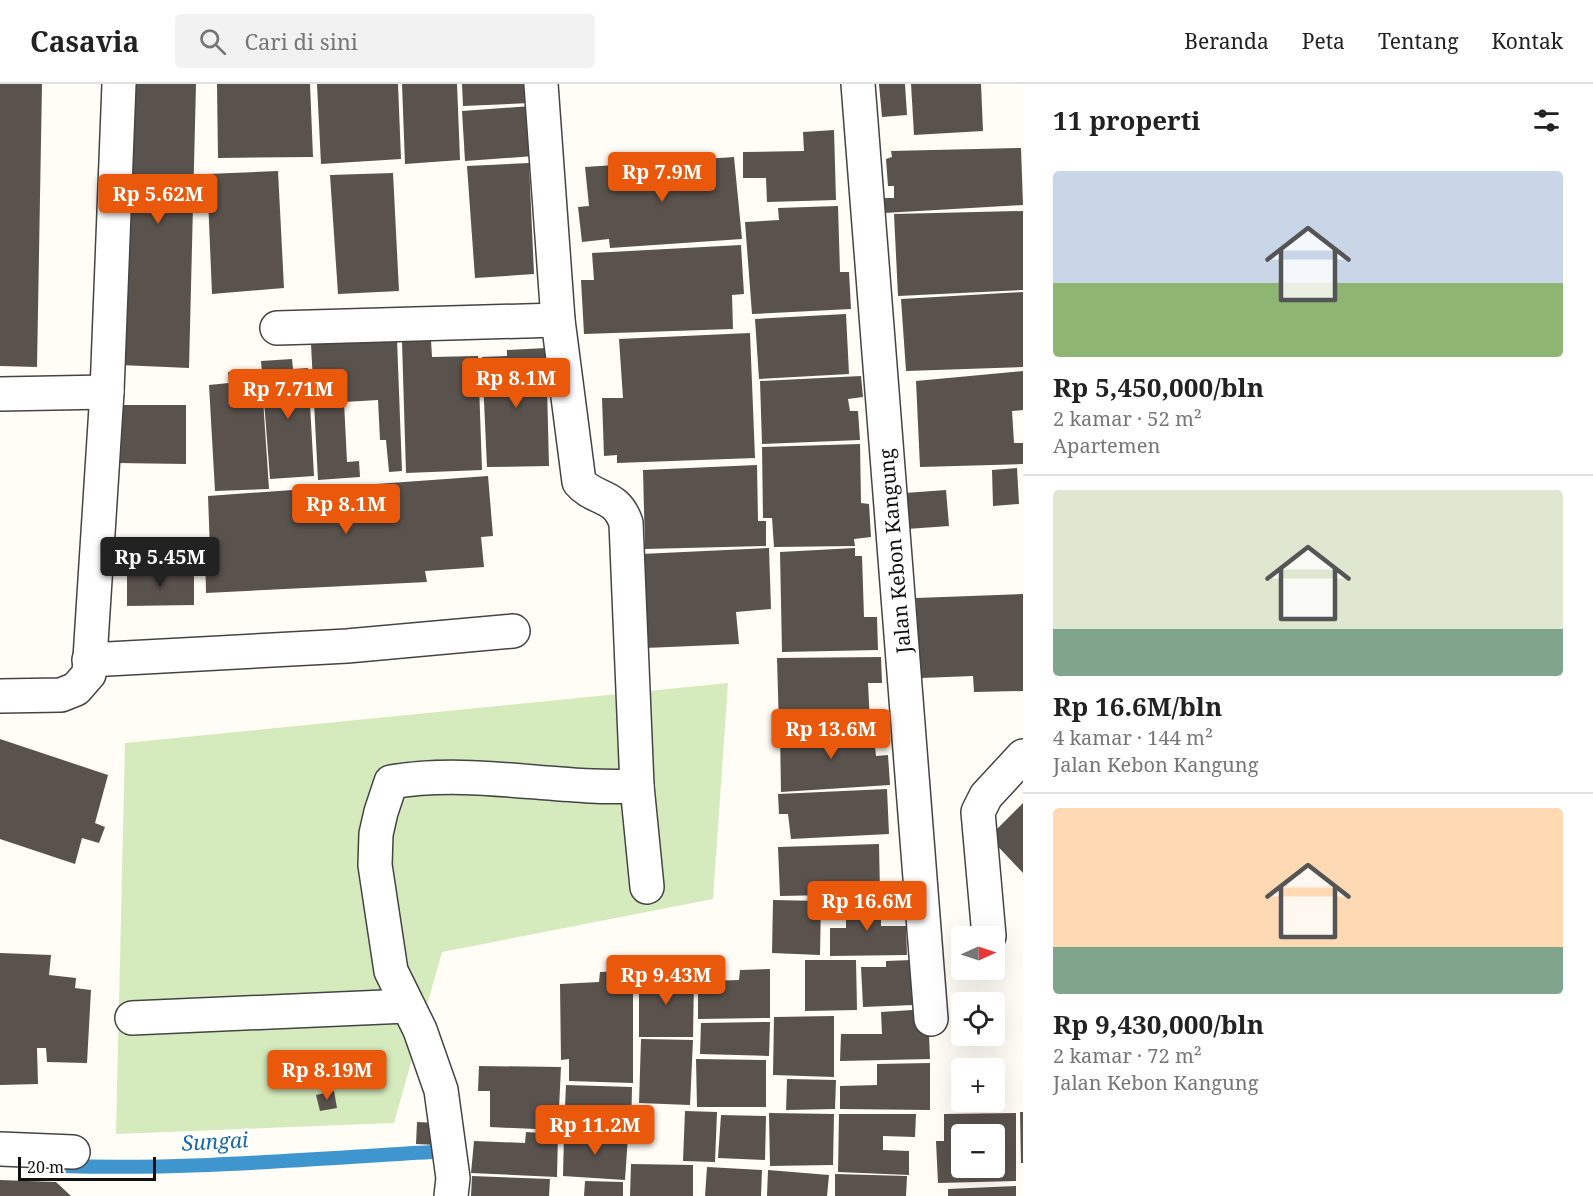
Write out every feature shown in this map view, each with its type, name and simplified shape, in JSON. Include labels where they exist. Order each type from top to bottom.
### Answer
[{"type":"street","points":[[0,696],[61,695],[76,689],[89,674],[107,392],[119,84]]},
{"type":"street","points":[[541,84],[558,320],[579,482],[583,487],[615,504],[623,514],[626,523],[637,786],[647,887]]},
{"type":"street","name":"Jalan Kebon Kangung","points":[[858,84],[931,1019]]},
{"type":"street","points":[[277,328],[558,320]]},
{"type":"street","points":[[0,394],[107,392]]},
{"type":"street","points":[[89,660],[347,646],[513,631]]},
{"type":"street","points":[[988,926],[978,812],[986,796],[1023,756]]},
{"type":"street","points":[[451,1196],[453,1178],[441,1090],[420,1030],[391,971],[375,865],[376,834],[392,782],[416,778],[470,777],[637,786]]},
{"type":"street","points":[[132,1018],[407,1006]]},
{"type":"street","points":[[0,1149],[73,1152]]},
{"type":"green space","points":[[728,683],[713,899],[442,952],[394,1123],[116,1134],[125,743]]},
{"type":"building","points":[[0,84],[42,84],[37,367],[0,366]]},
{"type":"building","points":[[127,84],[196,84],[189,368],[120,365]]},
{"type":"building","points":[[217,84],[310,84],[313,157],[218,158]]},
{"type":"building","points":[[317,84],[398,84],[401,159],[321,164]]},
{"type":"building","points":[[402,84],[457,84],[460,160],[405,164]]},
{"type":"building","points":[[462,84],[530,84],[531,103],[463,106]]},
{"type":"building","points":[[879,84],[905,84],[907,115],[882,117]]},
{"type":"building","points":[[911,84],[981,84],[983,131],[914,135]]},
{"type":"building","points":[[531,106],[534,156],[465,161],[462,111]]},
{"type":"building","points":[[834,130],[836,200],[767,202],[766,178],[743,178],[743,152],[804,151],[803,132]]},
{"type":"building","points":[[1021,148],[1023,205],[884,213],[883,198],[894,198],[894,186],[888,186],[886,159],[892,157],[891,151]]},
{"type":"building","points":[[734,157],[742,239],[610,248],[609,239],[582,242],[578,207],[589,206],[585,167]]},
{"type":"building","points":[[529,163],[534,274],[475,278],[467,166]]},
{"type":"building","points":[[278,171],[284,288],[212,294],[207,174]]},
{"type":"building","points":[[393,173],[399,291],[338,294],[330,175]]},
{"type":"building","points":[[838,206],[840,272],[849,272],[851,309],[752,314],[745,222],[779,220],[778,208]]},
{"type":"building","points":[[1023,211],[1023,290],[898,296],[894,214]]},
{"type":"building","points":[[741,245],[744,294],[732,295],[733,329],[584,334],[581,280],[594,280],[592,253]]},
{"type":"building","points":[[1023,292],[1023,367],[906,371],[901,299]]},
{"type":"building","points":[[846,314],[849,374],[759,379],[755,319]]},
{"type":"building","points":[[750,333],[755,458],[617,463],[617,455],[604,456],[602,398],[623,398],[619,339]]},
{"type":"building","points":[[397,339],[402,471],[389,472],[386,440],[380,440],[378,400],[344,402],[347,462],[359,461],[360,477],[318,480],[311,344]]},
{"type":"building","points":[[431,340],[432,357],[478,356],[482,470],[406,473],[402,342]]},
{"type":"building","points":[[546,348],[549,466],[487,467],[482,357],[507,356],[507,350]]},
{"type":"building","points":[[292,359],[293,369],[308,368],[314,476],[270,479],[261,361]]},
{"type":"building","points":[[261,369],[269,489],[215,491],[209,385],[229,383],[228,372]]},
{"type":"building","points":[[1023,371],[1023,410],[1012,411],[1014,443],[1023,443],[1023,464],[920,467],[916,381]]},
{"type":"building","points":[[861,376],[863,397],[848,399],[850,411],[858,411],[860,440],[762,444],[760,381]]},
{"type":"building","points":[[116,405],[186,405],[186,464],[116,463]]},
{"type":"building","points":[[860,444],[861,503],[869,504],[871,537],[854,539],[855,546],[774,547],[772,518],[763,518],[762,447]]},
{"type":"building","points":[[757,465],[758,521],[766,521],[766,546],[645,549],[643,470]]},
{"type":"building","points":[[1017,468],[1019,504],[993,506],[992,470]]},
{"type":"building","points":[[488,476],[493,536],[481,537],[484,567],[425,571],[427,582],[206,593],[205,550],[210,550],[208,496]]},
{"type":"building","points":[[946,490],[949,526],[907,529],[905,493]]},
{"type":"building","points":[[769,548],[771,609],[736,612],[739,644],[645,648],[641,554]]},
{"type":"building","points":[[855,548],[855,556],[862,556],[864,617],[877,617],[878,650],[782,652],[780,552]]},
{"type":"building","points":[[194,571],[194,605],[127,606],[127,572]]},
{"type":"building","points":[[1023,594],[1023,691],[974,692],[973,676],[921,678],[916,598]]},
{"type":"building","points":[[881,657],[882,683],[868,683],[870,723],[779,727],[777,658]]},
{"type":"building","points":[[873,728],[876,756],[888,755],[890,785],[781,792],[780,731]]},
{"type":"building","points":[[0,739],[108,775],[95,823],[105,827],[99,843],[82,838],[75,864],[0,839]]},
{"type":"building","points":[[887,789],[889,834],[791,839],[788,814],[779,814],[778,794]]},
{"type":"building","points":[[1023,803],[1023,873],[989,837]]},
{"type":"building","points":[[879,844],[880,894],[780,896],[778,847]]},
{"type":"building","points":[[881,898],[881,926],[906,926],[907,955],[830,956],[830,928],[846,928],[846,899]]},
{"type":"building","points":[[773,900],[821,901],[820,955],[772,953]]},
{"type":"building","points":[[0,953],[51,955],[49,975],[76,978],[75,988],[91,990],[87,1063],[47,1062],[46,1048],[37,1048],[38,1084],[0,1085]]},
{"type":"building","points":[[805,960],[856,960],[857,1010],[805,1011]]},
{"type":"building","points":[[912,960],[914,1005],[863,1007],[861,967],[886,967],[886,961]]},
{"type":"building","points":[[770,969],[770,1018],[698,1019],[698,990],[706,990],[706,981],[739,980],[740,970]]},
{"type":"building","points":[[621,971],[621,983],[633,983],[633,1083],[569,1081],[569,1059],[561,1060],[560,984],[599,982],[600,972]]},
{"type":"building","points":[[639,976],[694,976],[693,1037],[639,1037]]},
{"type":"building","points":[[928,1009],[930,1059],[840,1061],[841,1034],[882,1034],[881,1012]]},
{"type":"building","points":[[834,1016],[834,1077],[773,1075],[774,1017]]},
{"type":"building","points":[[770,1022],[769,1056],[700,1054],[701,1023]]},
{"type":"building","points":[[641,1039],[693,1040],[690,1105],[639,1103]]},
{"type":"building","points":[[696,1059],[766,1060],[766,1107],[697,1107]]},
{"type":"building","points":[[930,1063],[930,1110],[840,1109],[840,1086],[877,1085],[877,1064]]},
{"type":"building","points":[[479,1066],[561,1067],[558,1130],[490,1127],[490,1091],[478,1091]]},
{"type":"building","points":[[787,1079],[836,1080],[835,1109],[786,1110]]},
{"type":"building","points":[[566,1085],[632,1087],[631,1131],[564,1129]]},
{"type":"building","points":[[334,1091],[337,1108],[320,1111],[316,1095]]},
{"type":"building","points":[[685,1111],[717,1112],[715,1162],[683,1161]]},
{"type":"building","points":[[1020,1112],[1023,1112],[1023,1163],[1021,1163]]},
{"type":"building","points":[[769,1113],[834,1114],[833,1165],[770,1166]]},
{"type":"building","points":[[1016,1113],[1016,1181],[938,1183],[936,1141],[944,1141],[944,1114]]},
{"type":"building","points":[[839,1114],[916,1114],[915,1137],[883,1136],[883,1150],[909,1151],[909,1175],[838,1172]]},
{"type":"building","points":[[721,1115],[766,1116],[765,1160],[718,1158]]},
{"type":"building","points":[[417,1122],[437,1123],[436,1145],[416,1144]]},
{"type":"building","points":[[526,1132],[558,1134],[557,1177],[471,1173],[474,1141],[525,1143]]},
{"type":"building","points":[[564,1134],[628,1136],[625,1180],[563,1176]]},
{"type":"building","points":[[631,1164],[693,1165],[693,1196],[630,1196]]},
{"type":"building","points":[[707,1167],[762,1170],[761,1196],[705,1196]]},
{"type":"building","points":[[768,1170],[829,1175],[827,1196],[767,1196]]},
{"type":"building","points":[[835,1174],[907,1176],[906,1196],[835,1196]]},
{"type":"building","points":[[472,1176],[550,1179],[549,1196],[471,1196]]},
{"type":"building","points":[[0,1180],[56,1182],[71,1196],[0,1196]]},
{"type":"building","points":[[585,1181],[623,1182],[623,1196],[584,1196]]},
{"type":"building","points":[[1016,1186],[1016,1196],[948,1196],[948,1189]]},
{"type":"waterway","name":"Sungai","points":[[63,1166],[201,1165],[432,1152]]}]
